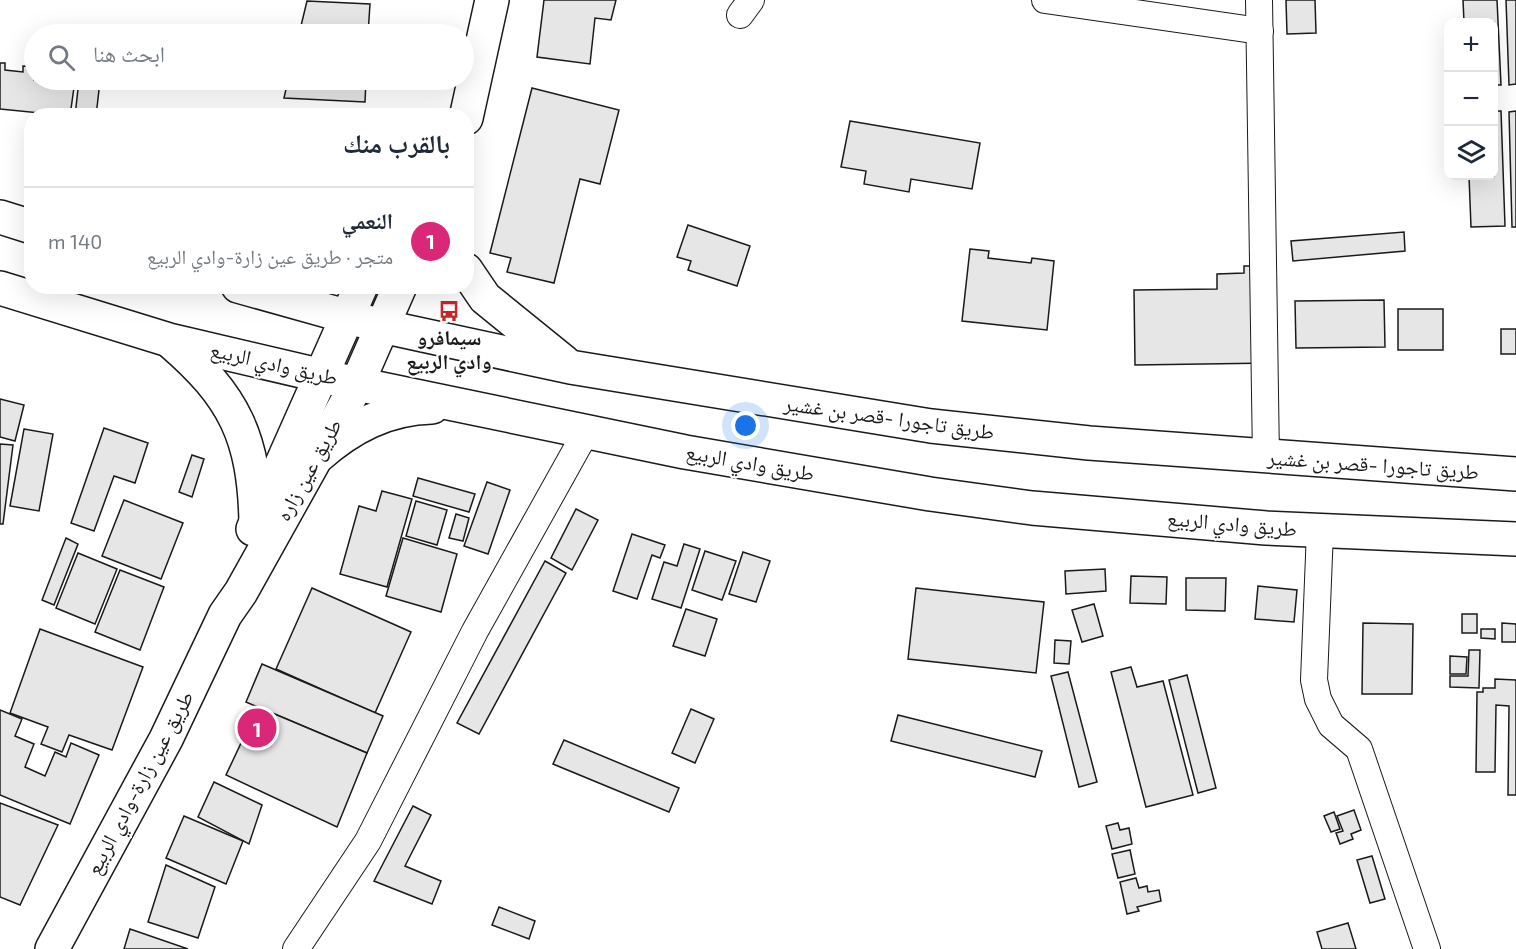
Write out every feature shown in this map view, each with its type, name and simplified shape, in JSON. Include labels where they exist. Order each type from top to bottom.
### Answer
[{"type":"main road","points":[[474,89],[492,0]]},
{"type":"main road","points":[[458,108],[462,100],[471,104]]},
{"type":"main road","points":[[0,218],[24,225]]},
{"type":"main road","points":[[474,282],[485,298],[570,367]]},
{"type":"main road","name":"طريق وادي الربيع","points":[[0,288],[169,340],[357,384],[586,432],[884,486],[1032,508],[1320,531],[1516,539]]},
{"type":"main road","name":"طريق تاجورا -قصر بن غشير","points":[[266,294],[381,326],[570,367],[931,426],[1089,443],[1266,458],[1516,474]]},
{"type":"main road","points":[[225,615],[230,587],[256,522],[357,294]]},
{"type":"main road","name":"طريق عين زاره","points":[[225,615],[318,456],[357,384],[396,294]]},
{"type":"main road","points":[[169,340],[201,368],[227,401],[245,439],[255,481],[256,522]]},
{"type":"main road","points":[[318,456],[336,440],[379,416],[403,410],[465,406]]},
{"type":"main road","name":"طريق عين زارة-وادي الربيع","points":[[52,949],[166,740],[225,615]]},
{"type":"street","points":[[1045,0],[1260,31]]},
{"type":"street","points":[[1259,0],[1266,458]]},
{"type":"street","points":[[296,949],[368,841],[475,631],[586,432]]},
{"type":"street","points":[[1320,531],[1314,680],[1318,699],[1331,725],[1359,749],[1427,949]]},
{"type":"building","points":[[544,0],[616,0],[611,20],[595,18],[590,64],[537,57]]},
{"type":"building","points":[[1286,0],[1315,0],[1316,33],[1287,34]]},
{"type":"building","points":[[1463,0],[1497,0],[1498,18],[1464,18]]},
{"type":"building","points":[[1506,0],[1516,0],[1516,84],[1509,85]]},
{"type":"building","points":[[307,1],[370,4],[369,24],[301,24]]},
{"type":"building","points":[[1498,21],[1501,85],[1498,85]]},
{"type":"building","points":[[0,63],[5,63],[5,70],[23,72],[24,66],[24,90],[74,90],[71,108],[24,108],[24,111],[0,109]]},
{"type":"building","points":[[532,88],[619,110],[600,184],[580,179],[554,283],[507,272],[511,258],[490,253]]},
{"type":"building","points":[[78,90],[99,90],[97,108],[76,108]]},
{"type":"building","points":[[286,90],[366,90],[365,102],[284,98]]},
{"type":"building","points":[[1498,111],[1501,111],[1505,226],[1471,227],[1469,180],[1498,180]]},
{"type":"building","points":[[1516,111],[1516,227],[1512,227],[1509,112]]},
{"type":"building","points":[[850,121],[980,143],[972,189],[911,179],[909,192],[864,184],[866,171],[841,167]]},
{"type":"building","points":[[688,225],[750,246],[737,286],[688,270],[691,261],[677,257]]},
{"type":"building","points":[[1404,232],[1405,251],[1293,261],[1291,241]]},
{"type":"building","points":[[970,249],[989,251],[988,258],[1031,263],[1032,258],[1054,261],[1047,330],[962,321]]},
{"type":"building","points":[[1244,266],[1274,266],[1275,363],[1135,365],[1134,290],[1217,289],[1217,274],[1244,273]]},
{"type":"building","points":[[1384,300],[1385,347],[1296,348],[1295,301]]},
{"type":"building","points":[[1398,309],[1443,309],[1443,350],[1398,350]]},
{"type":"building","points":[[1501,329],[1516,329],[1516,354],[1501,354]]},
{"type":"building","points":[[0,399],[24,405],[15,441],[0,437]]},
{"type":"building","points":[[104,428],[148,443],[135,483],[114,476],[94,531],[71,523]]},
{"type":"building","points":[[24,429],[53,434],[39,511],[10,506]]},
{"type":"building","points":[[0,444],[13,445],[3,524],[0,524]]},
{"type":"building","points":[[192,455],[204,459],[192,497],[179,492]]},
{"type":"building","points":[[418,478],[475,494],[469,512],[413,496]]},
{"type":"building","points":[[487,482],[510,490],[488,554],[464,546]]},
{"type":"building","points":[[382,491],[412,499],[387,587],[340,574],[359,506],[376,511]]},
{"type":"building","points":[[124,500],[183,523],[161,579],[102,556]]},
{"type":"building","points":[[416,501],[447,510],[437,545],[406,536]]},
{"type":"building","points":[[576,509],[598,520],[572,570],[551,558]]},
{"type":"building","points":[[456,514],[469,518],[463,541],[449,538]]},
{"type":"building","points":[[632,534],[665,545],[660,558],[652,555],[637,599],[613,591]]},
{"type":"building","points":[[66,538],[78,544],[54,605],[42,600]]},
{"type":"building","points":[[403,538],[457,554],[441,612],[386,596]]},
{"type":"building","points":[[684,544],[700,549],[681,608],[652,599],[664,562],[677,566]]},
{"type":"building","points":[[705,551],[736,561],[722,600],[692,590]]},
{"type":"building","points":[[743,552],[770,561],[756,602],[729,594]]},
{"type":"building","points":[[78,553],[117,569],[95,624],[56,608]]},
{"type":"building","points":[[545,561],[566,573],[479,734],[457,723]]},
{"type":"building","points":[[1105,569],[1106,591],[1066,594],[1065,571]]},
{"type":"building","points":[[120,570],[164,587],[140,650],[95,632]]},
{"type":"building","points":[[1131,576],[1167,577],[1166,604],[1130,603]]},
{"type":"building","points":[[1186,578],[1226,578],[1225,611],[1186,610]]},
{"type":"building","points":[[1258,586],[1297,590],[1294,622],[1255,619]]},
{"type":"building","points":[[312,588],[411,632],[375,713],[276,669]]},
{"type":"building","points":[[916,588],[1044,602],[1036,673],[908,659]]},
{"type":"building","points":[[1094,604],[1103,636],[1082,642],[1072,610]]},
{"type":"building","points":[[686,609],[717,619],[705,656],[673,646]]},
{"type":"building","points":[[1462,614],[1477,614],[1477,633],[1462,633]]},
{"type":"building","points":[[1363,623],[1413,624],[1412,694],[1362,694]]},
{"type":"building","points":[[1502,623],[1516,624],[1516,642],[1502,642]]},
{"type":"building","points":[[40,629],[143,667],[112,750],[69,735],[62,752],[41,744],[48,727],[10,713]]},
{"type":"building","points":[[1481,629],[1495,629],[1495,639],[1481,638]]},
{"type":"building","points":[[1055,640],[1071,641],[1069,664],[1054,663]]},
{"type":"building","points":[[1469,650],[1480,650],[1479,688],[1450,687],[1450,676],[1468,676]]},
{"type":"building","points":[[1450,656],[1467,657],[1466,674],[1450,674]]},
{"type":"building","points":[[262,664],[383,716],[367,753],[246,702]]},
{"type":"building","points":[[1131,667],[1137,687],[1163,681],[1193,795],[1146,807],[1111,672]]},
{"type":"building","points":[[1068,672],[1097,782],[1079,787],[1051,676]]},
{"type":"building","points":[[1187,675],[1216,788],[1198,793],[1169,680]]},
{"type":"building","points":[[1495,679],[1516,680],[1516,795],[1508,795],[1509,706],[1496,705],[1495,772],[1476,772],[1477,692],[1483,692],[1483,688],[1495,688]]},
{"type":"building","points":[[258,707],[367,753],[337,827],[226,775]]},
{"type":"building","points":[[691,709],[714,719],[695,763],[672,753]]},
{"type":"building","points":[[0,710],[22,719],[15,736],[34,744],[25,767],[45,776],[55,752],[66,757],[71,743],[99,755],[70,824],[0,795]]},
{"type":"building","points":[[898,715],[1042,751],[1035,777],[891,741]]},
{"type":"building","points":[[564,740],[679,788],[669,812],[553,764]]},
{"type":"building","points":[[214,782],[262,805],[249,844],[198,817]]},
{"type":"building","points":[[0,803],[58,825],[20,905],[0,897]]},
{"type":"building","points":[[413,806],[431,815],[405,866],[441,881],[432,904],[374,881]]},
{"type":"building","points":[[1354,810],[1361,830],[1351,834],[1353,839],[1340,844],[1336,833],[1343,831],[1337,816]]},
{"type":"building","points":[[1334,812],[1340,829],[1331,832],[1324,816]]},
{"type":"building","points":[[184,816],[243,841],[226,884],[166,858]]},
{"type":"building","points":[[1118,823],[1120,830],[1129,828],[1132,844],[1112,849],[1106,826]]},
{"type":"building","points":[[1130,850],[1135,874],[1118,878],[1112,854]]},
{"type":"building","points":[[1372,856],[1385,899],[1370,903],[1357,860]]},
{"type":"building","points":[[166,865],[215,887],[198,938],[148,922]]},
{"type":"building","points":[[1136,878],[1139,888],[1147,886],[1148,892],[1159,890],[1161,901],[1137,907],[1139,911],[1127,914],[1120,882]]},
{"type":"building","points":[[499,907],[535,921],[529,939],[492,925]]},
{"type":"building","points":[[1348,923],[1356,949],[1322,949],[1317,932]]},
{"type":"building","points":[[130,929],[188,949],[124,949]]},
{"type":"place","name":"سيمافرو وادي الربيع","points":[[449,311]]},
{"type":"place","name":"النعمي","points":[[257,728]]}]
